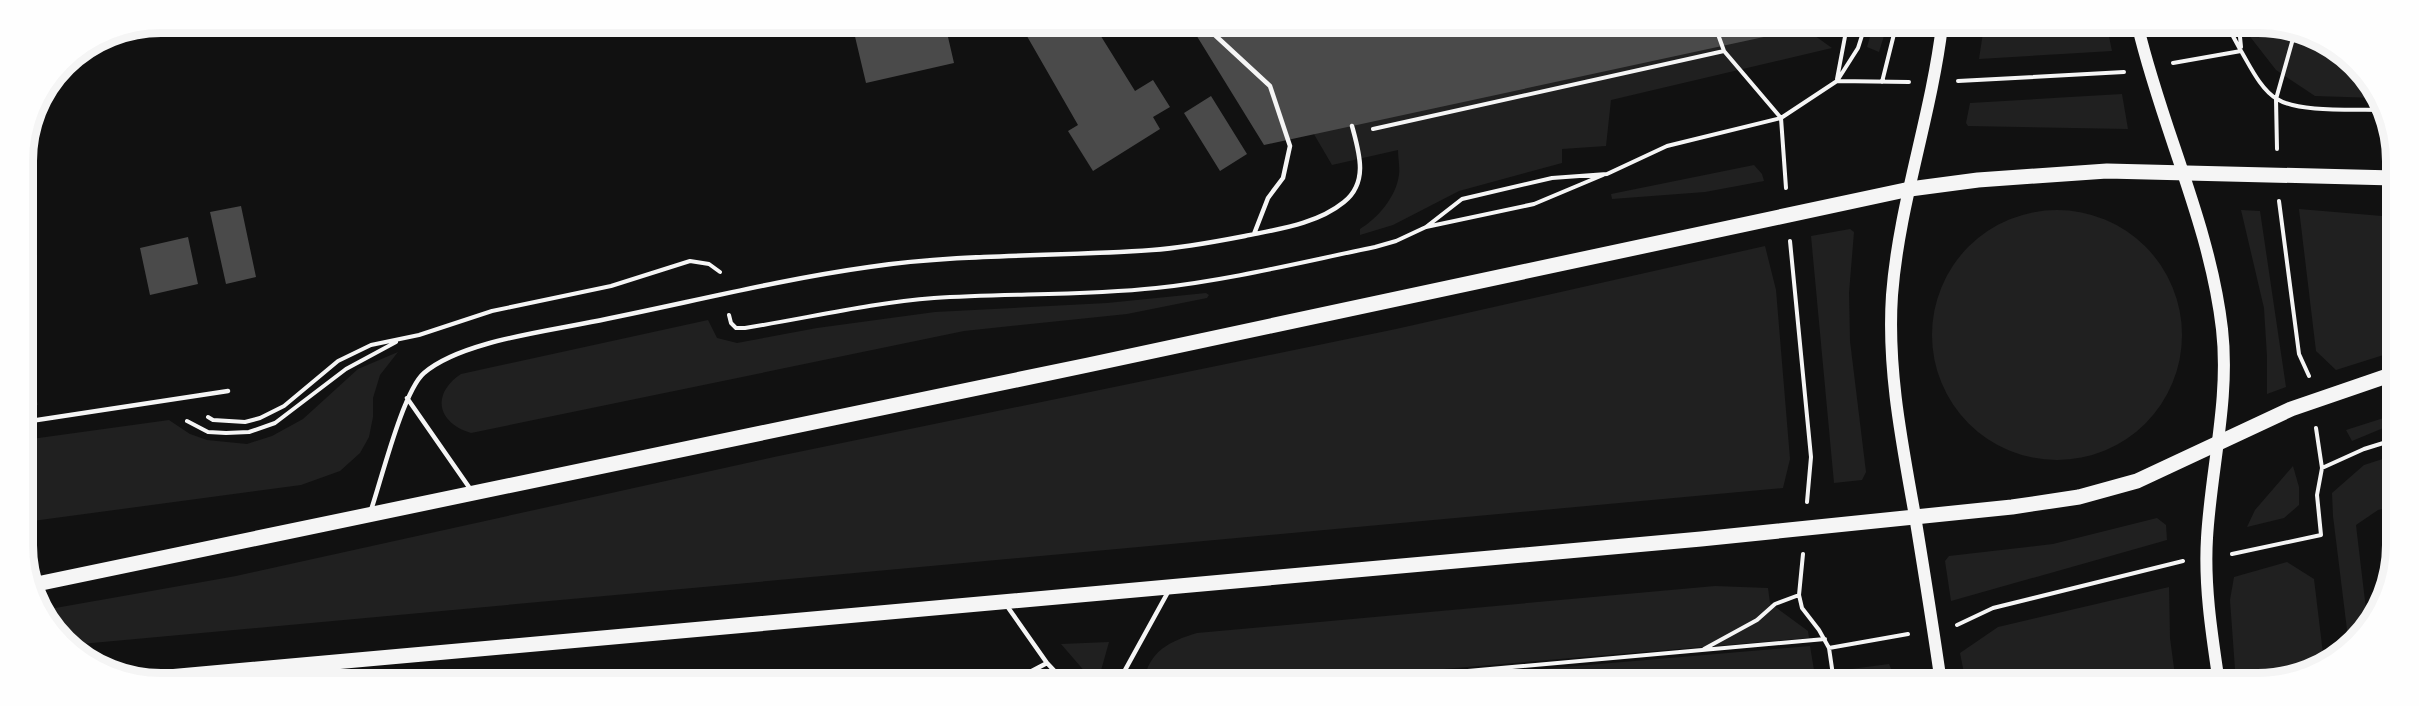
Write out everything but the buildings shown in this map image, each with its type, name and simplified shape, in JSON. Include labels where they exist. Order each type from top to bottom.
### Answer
[{"type":"main road","points":[[1940,673],[1899,428],[1891,327],[1897,256],[1941,33]]},
{"type":"main road","points":[[2140,33],[2148,67],[2184,173],[2206,250],[2223,331],[2223,386],[2210,498],[2207,558],[2210,618],[2217,673]]},
{"type":"main road","points":[[39,584],[369,516],[1910,189],[1978,180],[2107,171],[2386,178]]},
{"type":"main road","points":[[208,673],[1701,539],[2012,507],[2079,497],[2138,481],[2313,400],[2386,376]]},
{"type":"street","points":[[315,673],[321,662]]},
{"type":"lane","points":[[1213,33],[1270,86],[1290,146],[1283,178],[1268,198],[1254,234]]},
{"type":"lane","points":[[369,516],[407,398],[420,376],[440,360],[460,352],[529,334],[869,267],[958,258],[1153,250],[1254,234],[1324,216],[1347,200],[1358,184],[1361,164],[1352,126]]},
{"type":"lane","points":[[33,421],[228,391]]},
{"type":"lane","points":[[407,398],[473,494]]},
{"type":"lane","points":[[1123,673],[1171,586]]},
{"type":"lane","points":[[1003,602],[1047,663],[1057,673]]},
{"type":"lane","points":[[1028,673],[1047,663]]},
{"type":"path","points":[[1718,33],[1724,51],[1781,118],[1786,177]]},
{"type":"path","points":[[1837,81],[1846,33]]},
{"type":"path","points":[[1781,118],[1837,81],[1858,48],[1863,33]]},
{"type":"path","points":[[1882,82],[1894,33]]},
{"type":"path","points":[[2231,33],[2264,86],[2276,99],[2313,108],[2375,110]]},
{"type":"path","points":[[2239,33],[2241,51]]},
{"type":"path","points":[[2275,127],[2276,99],[2293,38]]},
{"type":"path","points":[[1354,133],[1724,51]]},
{"type":"path","points":[[2203,57],[2241,51]]},
{"type":"path","points":[[1974,81],[2116,73]]},
{"type":"path","points":[[1837,81],[1892,83]]},
{"type":"path","points":[[1426,227],[1534,204],[1607,174]]},
{"type":"path","points":[[2280,208],[2299,354],[2310,378]]},
{"type":"path","points":[[1790,241],[1811,457],[1809,485]]},
{"type":"path","points":[[179,399],[213,420],[245,422],[260,418],[284,406],[338,361],[371,345],[402,339],[492,310],[611,286],[690,261],[709,264],[720,273],[722,280]]},
{"type":"path","points":[[729,314],[731,323],[736,328],[755,326]]},
{"type":"path","points":[[155,403],[208,432],[249,432],[275,423],[346,369],[402,339]]},
{"type":"path","points":[[2322,468],[2386,442]]},
{"type":"path","points":[[2237,553],[2321,536],[2317,495],[2322,468],[2318,443]]},
{"type":"path","points":[[1954,626],[1993,608],[2168,563]]},
{"type":"path","points":[[1700,651],[1757,620],[1775,604],[1800,593],[1802,608],[1829,648],[1833,672]]},
{"type":"path","points":[[1448,673],[1825,639]]},
{"type":"path","points":[[1829,648],[1873,640]]},
{"type":"path","points":[[709,673],[725,671],[757,673]]},
{"type":"shaded area","points":[[1218,33],[1811,33],[1832,48],[1611,100],[1606,146],[1562,149],[1562,163],[1459,191],[1393,225],[1360,235],[1360,229],[1379,213],[1394,191],[1399,175],[1398,150],[1332,165],[1270,59],[1242,74]]},
{"type":"shaded area","points":[[1871,33],[1885,33],[1879,52],[1867,47]]},
{"type":"shaded area","points":[[1983,33],[2108,33],[2112,51],[1979,59]]},
{"type":"shaded area","points":[[2248,34],[2275,34],[2291,37],[2322,50],[2336,59],[2354,77],[2369,98],[2315,96],[2276,70]]},
{"type":"shaded area","points":[[2122,94],[2128,129],[1968,126],[1966,123],[1970,103]]},
{"type":"shaded area","points":[[1754,165],[1762,174],[1764,181],[1705,192],[1612,199],[1611,194]]},
{"type":"shaded area","points":[[2299,209],[2386,216],[2386,354],[2336,370],[2316,351]]},
{"type":"shaded area","points":[[2057,210],[2081,213],[2105,220],[2126,231],[2145,247],[2161,266],[2172,287],[2179,311],[2182,335],[2179,359],[2172,383],[2161,404],[2145,423],[2126,439],[2105,450],[2081,457],[2057,460],[2033,457],[2009,450],[1988,439],[1969,423],[1953,404],[1942,383],[1935,359],[1932,335],[1935,311],[1942,287],[1953,266],[1969,247],[1988,231],[2009,220],[2033,213]]},
{"type":"shaded area","points":[[2241,210],[2260,211],[2286,387],[2267,394],[2264,308]]},
{"type":"shaded area","points":[[1850,229],[1854,232],[1849,293],[1850,341],[1866,472],[1862,480],[1834,483],[1811,236]]},
{"type":"shaded area","points":[[1765,246],[1776,290],[1790,459],[1783,488],[81,644],[65,629],[50,609],[236,576],[774,457],[1396,329]]},
{"type":"shaded area","points":[[1206,293],[1209,295],[1207,298],[1127,314],[964,331],[471,433],[451,422],[442,407],[445,390],[461,374],[708,320],[717,338],[737,343],[817,328],[935,312],[1107,303]]},
{"type":"shaded area","points":[[398,352],[380,375],[373,398],[373,417],[369,437],[360,453],[340,471],[301,485],[33,521],[33,439],[169,420],[190,434],[207,440],[247,444],[272,436],[303,419],[358,369]]},
{"type":"shaded area","points":[[33,386],[38,405],[33,406]]},
{"type":"shaded area","points":[[2386,417],[2386,427],[2352,441],[2346,430]]},
{"type":"shaded area","points":[[2386,458],[2386,508],[2378,510],[2356,525],[2366,613],[2348,635],[2332,493],[2364,465]]},
{"type":"shaded area","points":[[2293,466],[2299,487],[2299,505],[2284,518],[2247,527],[2255,510]]},
{"type":"shaded area","points":[[2157,518],[2166,525],[2167,540],[1951,601],[1945,561],[1949,556],[2053,544]]},
{"type":"shaded area","points":[[2287,562],[2314,579],[2323,655],[2283,671],[2235,673],[2230,600],[2234,577]]},
{"type":"shaded area","points":[[1715,586],[1768,588],[1770,603],[1808,631],[1809,638],[1396,673],[1146,673],[1151,662],[1162,649],[1197,633]]},
{"type":"shaded area","points":[[2169,587],[2170,638],[2175,673],[1964,673],[1960,653],[1998,627]]},
{"type":"shaded area","points":[[1109,642],[1100,673],[1086,673],[1061,644]]},
{"type":"shaded area","points":[[1810,646],[1814,673],[1495,673]]},
{"type":"shaded area","points":[[1889,664],[1893,673],[1852,673],[1851,669]]}]
